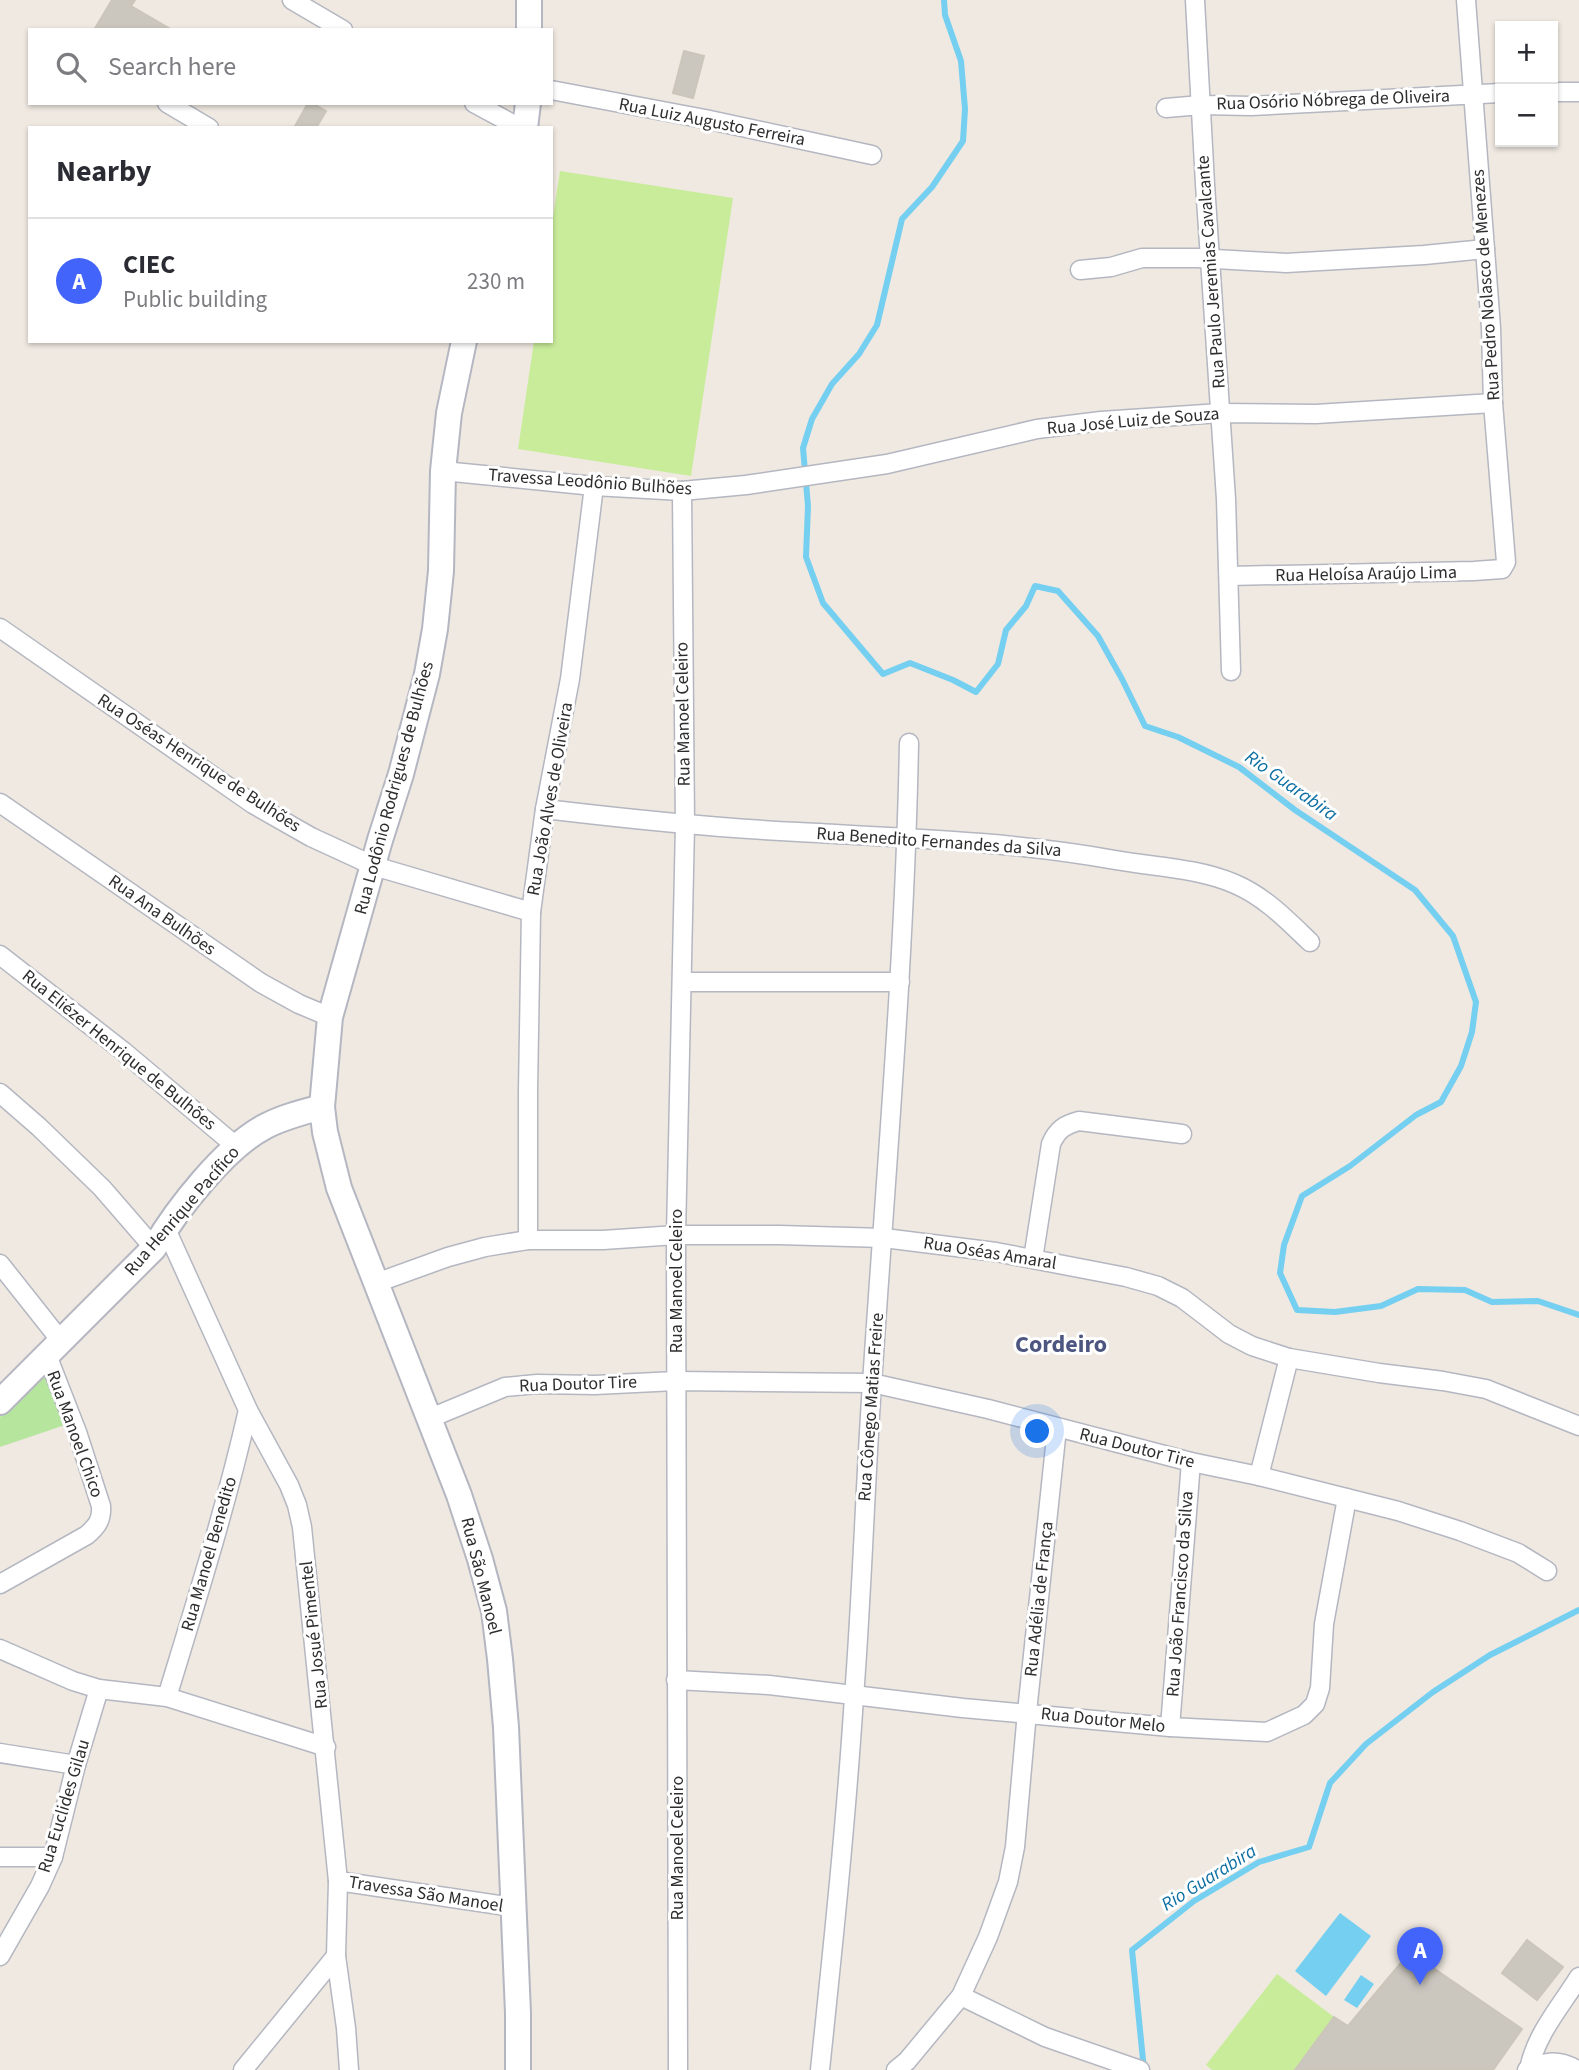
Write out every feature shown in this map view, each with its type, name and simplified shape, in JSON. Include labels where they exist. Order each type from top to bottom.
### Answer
[{"type":"main road","points":[[529,0],[529,28]]},
{"type":"main road","points":[[522,126],[528,105]]},
{"type":"main road","name":"Rua Lodônio Rodrigues de Bulhões","points":[[322,1107],[330,1017],[401,774],[427,674],[441,571],[443,471],[449,413],[464,343]]},
{"type":"main road","name":"Rua Henrique Pacífico","points":[[0,1402],[160,1239],[206,1179],[237,1147],[264,1126],[322,1107]]},
{"type":"main road","name":"Rua São Manoel","points":[[322,1107],[325,1132],[339,1188],[459,1495],[494,1611],[506,1727],[518,2070]]},
{"type":"street","points":[[292,0],[340,28]]},
{"type":"street","name":"Rua Paulo Jeremias Cavalcante","points":[[1195,0],[1230,576],[1231,671]]},
{"type":"street","name":"Rua Pedro Nolasco de Menezes","points":[[1466,0],[1491,328],[1493,403],[1506,550],[1506,562],[1502,569]]},
{"type":"street","name":"Rua Luiz Augusto Ferreira","points":[[553,90],[705,119],[872,155]]},
{"type":"street","points":[[1558,92],[1579,92]]},
{"type":"street","name":"Rua Osório Nóbrega de Oliveira","points":[[1166,108],[1495,93]]},
{"type":"street","points":[[170,105],[206,126]]},
{"type":"street","points":[[478,105],[518,126]]},
{"type":"street","points":[[1080,270],[1111,267],[1142,258],[1184,257],[1286,263],[1485,249]]},
{"type":"street","name":"Rua José Luiz de Souza","points":[[779,480],[887,464],[1037,429],[1101,421],[1220,413],[1316,414],[1493,403]]},
{"type":"street","name":"Travessa Leodônio Bulhões","points":[[443,471],[594,486],[682,491],[779,480]]},
{"type":"street","name":"Rua João Alves de Oliveira","points":[[528,1240],[531,912],[545,809],[570,679],[594,486]]},
{"type":"street","name":"Rua Manoel Celeiro","points":[[677,2070],[676,1235],[685,825],[682,491]]},
{"type":"street","name":"Rua Heloísa Araújo Lima","points":[[1230,576],[1502,569]]},
{"type":"street","name":"Rua Oséas Henrique de Bulhões","points":[[0,628],[253,804],[311,837],[373,866],[531,912]]},
{"type":"street","name":"Rua Cônego Matias Freire","points":[[820,2070],[841,1875],[855,1694],[872,1383],[900,982],[909,743]]},
{"type":"street","name":"Rua Ana Bulhões","points":[[0,803],[261,983],[330,1017]]},
{"type":"street","name":"Rua Benedito Fernandes da Silva","points":[[545,809],[685,825],[982,842],[1069,852],[1207,874],[1258,895],[1280,912],[1310,942]]},
{"type":"street","name":"Rua Eliézer Henrique de Bulhões","points":[[0,955],[123,1051],[237,1147]]},
{"type":"street","points":[[682,982],[900,982]]},
{"type":"street","name":"Rua Josué Pimentel","points":[[0,1093],[160,1239],[297,1505],[302,1527],[326,1747],[338,1881],[336,1956],[349,2070]]},
{"type":"street","points":[[1033,1259],[1051,1144],[1056,1132],[1079,1121],[1182,1135]]},
{"type":"street","name":"Rua Oséas Amaral","points":[[376,1283],[448,1257],[528,1240],[603,1240],[676,1235],[884,1238],[1033,1259],[1126,1277],[1158,1286],[1182,1298],[1229,1334],[1252,1346],[1289,1358],[1486,1389],[1579,1426]]},
{"type":"street","points":[[0,1264],[54,1348]]},
{"type":"street","name":"Rua Manoel Chico","points":[[0,1584],[87,1535],[102,1517],[54,1348]]},
{"type":"street","points":[[1259,1476],[1289,1358]]},
{"type":"street","name":"Rua Doutor Tire","points":[[428,1419],[505,1387],[537,1384],[595,1385],[676,1381],[872,1383],[988,1409],[1191,1462],[1398,1511],[1518,1553],[1547,1571]]},
{"type":"street","name":"Rua Manoel Benedito","points":[[167,1697],[216,1536],[248,1410]]},
{"type":"street","name":"Rua Adélia de França","points":[[907,2067],[961,1996],[988,1937],[1008,1882],[1016,1847],[1027,1712],[1057,1428]]},
{"type":"street","name":"Rua João Francisco da Silva","points":[[1170,1727],[1191,1462]]},
{"type":"street","name":"Rua Doutor Melo","points":[[676,1680],[769,1685],[963,1708],[1170,1727],[1267,1732],[1304,1715],[1315,1704],[1320,1688],[1324,1624],[1347,1498]]},
{"type":"street","points":[[0,1649],[73,1681],[99,1689],[167,1697],[326,1747]]},
{"type":"street","name":"Rua Euclides Gilau","points":[[0,1954],[40,1886],[53,1857],[76,1765],[99,1689]]},
{"type":"street","points":[[0,1753],[76,1765]]},
{"type":"street","points":[[0,1857],[53,1857]]},
{"type":"street","name":"Travessa São Manoel","points":[[338,1881],[513,1907]]},
{"type":"street","points":[[243,2070],[336,1956]]},
{"type":"street","points":[[1528,2069],[1532,2052],[1579,1977]]},
{"type":"street","points":[[961,1996],[1045,2037],[1133,2068]]},
{"type":"street","points":[[1528,2069],[1546,2062],[1559,2062],[1577,2070]]},
{"type":"green space","points":[[560,171],[733,198],[691,476],[518,449],[534,343],[553,343],[553,217]]},
{"type":"green space","points":[[44,1372],[65,1425],[0,1447],[0,1417]]},
{"type":"green space","points":[[1277,1974],[1334,2017],[1295,2070],[1212,2070],[1206,2065]]},
{"type":"water","points":[[1340,1913],[1371,1936],[1326,1996],[1295,1971]]},
{"type":"water","points":[[1361,1975],[1374,1984],[1357,2008],[1344,2000]]},
{"type":"building","points":[[112,0],[135,0],[131,6],[169,28],[95,28]]},
{"type":"building","points":[[684,51],[704,56],[693,98],[673,93]]},
{"type":"building","points":[[307,105],[316,105],[326,111],[317,126],[295,126]]},
{"type":"building","points":[[1527,1940],[1563,1967],[1537,2000],[1502,1973]]},
{"type":"building","points":[[1410,1952],[1522,2029],[1493,2070],[1295,2070],[1334,2017],[1348,2026]]},
{"type":"waterway","name":"Rio Guarabira","points":[[944,0],[945,15],[961,61],[965,109],[963,141],[932,187],[902,219],[877,325],[859,354],[832,384],[812,419],[803,448],[808,506],[806,557],[823,603],[883,674],[910,663],[976,692],[998,664],[1006,630],[1026,606],[1035,586],[1058,591],[1098,636],[1145,726],[1178,737],[1239,767],[1295,810],[1415,890],[1453,936],[1476,1002],[1472,1032],[1461,1066],[1441,1102],[1416,1115],[1350,1166],[1302,1196],[1284,1245],[1280,1273],[1297,1310],[1335,1312],[1381,1306],[1418,1289],[1465,1290],[1492,1302],[1538,1301],[1579,1315]]},
{"type":"waterway","name":"Rio Guarabira","points":[[1144,2070],[1132,1950],[1194,1901],[1259,1862],[1309,1847],[1330,1783],[1366,1744],[1433,1692],[1490,1655],[1579,1610]]},
{"type":"place","name":"CIEC","points":[[1420,1985]]},
{"type":"district","name":"Cordeiro","points":[[1061,1344]]}]
